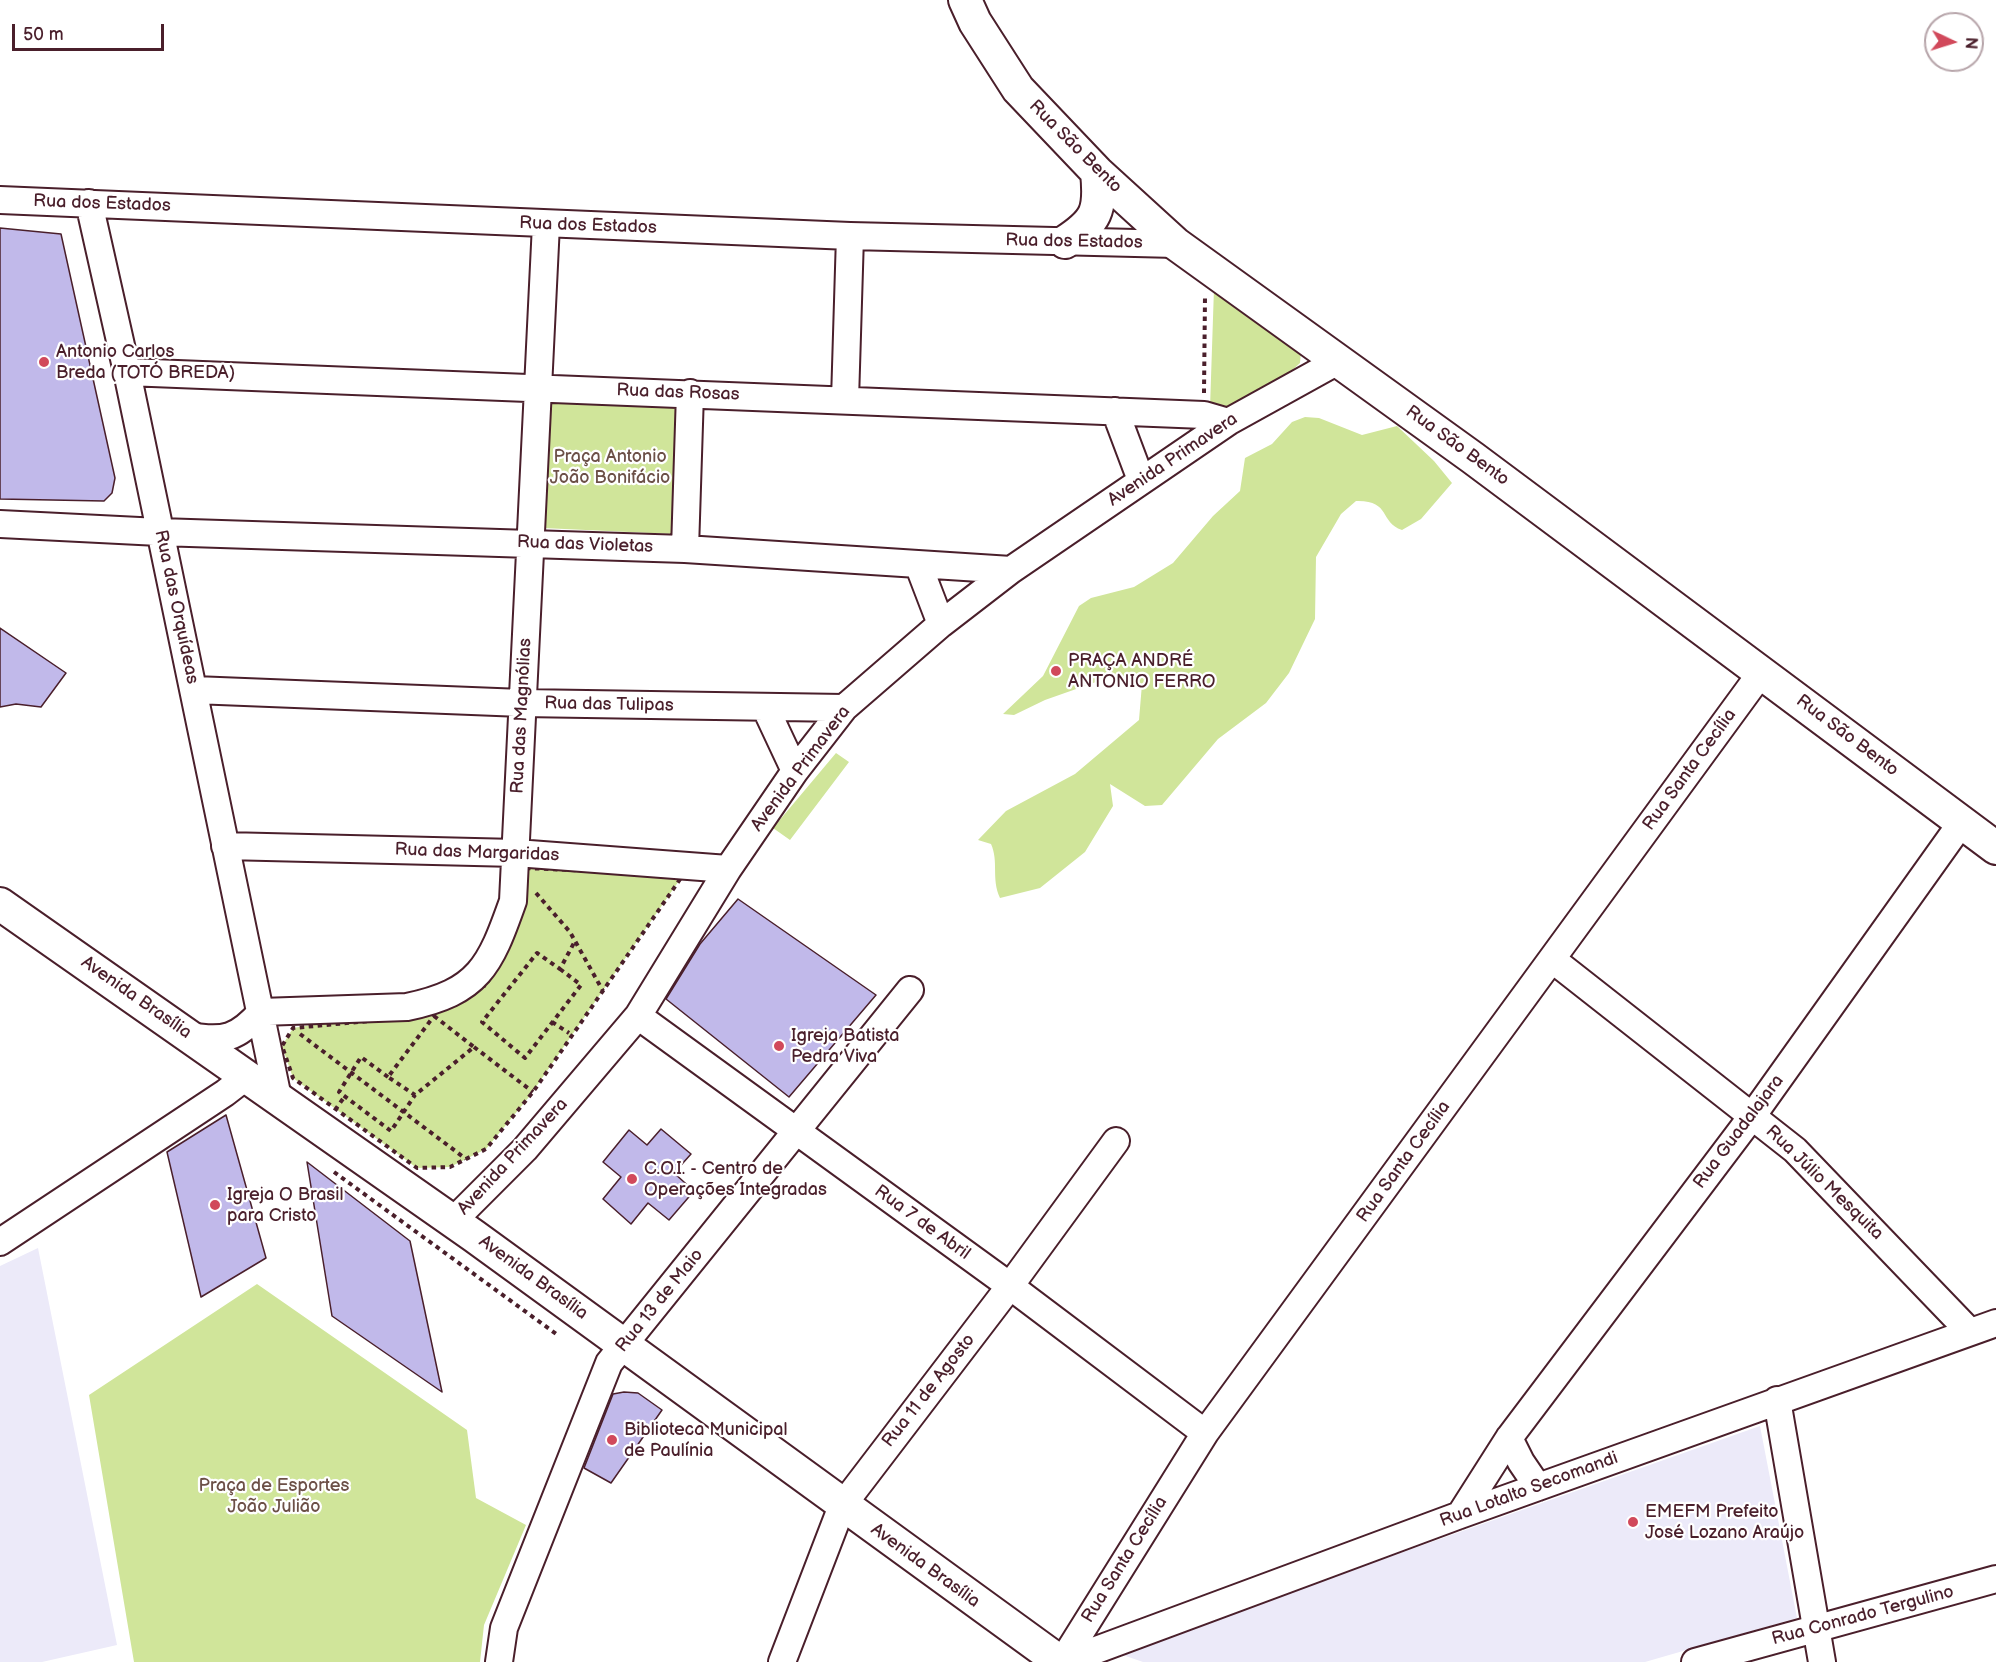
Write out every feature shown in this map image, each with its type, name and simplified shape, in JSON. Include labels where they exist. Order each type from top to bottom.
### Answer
[{"type":"main road","name":"Rua São Bento","points":[[964,0],[975,22],[1018,89],[1097,172],[1176,244],[1340,360],[1996,848]]},
{"type":"main road","points":[[1065,242],[1088,225],[1096,215],[1099,204],[1097,172]]},
{"type":"main road","name":"Avenida Brasília","points":[[0,904],[453,1221],[625,1344],[842,1506],[1062,1662]]},
{"type":"street","name":"Rua dos Estados","points":[[0,200],[850,236],[1176,244]]},
{"type":"street","name":"Rua das Orquídeas","points":[[88,203],[127,372],[278,1098]]},
{"type":"street","name":"Rua das Magnólias","points":[[261,1012],[407,1007],[450,995],[469,983],[488,963],[507,919],[521,860],[522,704],[546,224]]},
{"type":"street","points":[[845,400],[850,236]]},
{"type":"street","name":"Avenida Primavera","points":[[453,1221],[525,1149],[638,1016],[728,869],[795,771],[844,708],[941,624],[1011,570],[1141,480],[1216,418],[1340,360]]},
{"type":"street","name":"Rua das Rosas","points":[[127,372],[690,393],[1115,411],[1216,418]]},
{"type":"street","points":[[685,549],[690,393]]},
{"type":"street","points":[[1115,411],[1141,480]]},
{"type":"street","name":"Rua das Violetas","points":[[0,524],[159,532],[685,549],[1011,570]]},
{"type":"street","points":[[918,564],[941,624]]},
{"type":"street","name":"Rua Santa Cecília","points":[[1062,1662],[1205,1433],[1761,673]]},
{"type":"street","name":"Rua das Tulipas","points":[[194,690],[522,704],[844,708]]},
{"type":"street","points":[[765,707],[795,771]]},
{"type":"street","name":"Rua Guadalajara","points":[[1460,1515],[1509,1438],[1753,1115],[1962,822]]},
{"type":"street","name":"Rua das Margaridas","points":[[225,846],[728,869]]},
{"type":"street","name":"Rua Júlio Mesquita","points":[[1552,960],[1795,1150],[1970,1331]]},
{"type":"street","name":"Rua 13 de Maio","points":[[499,1662],[504,1628],[609,1363],[798,1133],[910,990]]},
{"type":"street","points":[[190,1035],[213,1040],[232,1035],[248,1027],[261,1012]]},
{"type":"street","name":"Rua 7 de Abril","points":[[638,1016],[1010,1286],[1205,1433]]},
{"type":"street","points":[[0,1242],[225,1093],[247,1076]]},
{"type":"street","name":"Rua 11 de Agosto","points":[[782,1662],[842,1506],[1010,1286],[1116,1141]]},
{"type":"street","name":"Rua Lotalto Secomandi","points":[[1062,1662],[1460,1515],[1996,1323]]},
{"type":"street","points":[[1777,1400],[1822,1662]]},
{"type":"street","points":[[1509,1438],[1521,1462],[1538,1487]]},
{"type":"street","name":"Rua Conrado Tergulino","points":[[1695,1662],[1996,1579]]},
{"type":"path","points":[[1205,264],[1216,418]]},
{"type":"path","points":[[293,1028],[423,1016],[486,985],[510,940],[523,879],[521,860]]},
{"type":"path","points":[[523,879],[575,941],[603,991]]},
{"type":"path","points":[[560,969],[575,941]]},
{"type":"path","points":[[293,1028],[282,1046],[293,1078],[417,1168],[450,1167],[486,1149],[533,1092],[636,943]]},
{"type":"path","points":[[537,953],[560,969],[581,985],[525,1058],[482,1022],[537,953]]},
{"type":"path","points":[[388,1077],[434,1016],[533,1092]]},
{"type":"path","points":[[552,1022],[569,1034]]},
{"type":"path","points":[[293,1028],[466,1159]]},
{"type":"path","points":[[415,1095],[361,1056],[339,1092],[391,1131],[415,1095],[474,1047]]},
{"type":"path","points":[[333,1171],[559,1335]]},
{"type":"shaded area","points":[[38,1248],[117,1645],[42,1662],[0,1662],[0,1266]]},
{"type":"shaded area","name":"EMEFM Prefeito José Lozano Araújo","points":[[1760,1426],[1797,1618],[1645,1662],[1143,1662],[1117,1653]]},
{"type":"green space","points":[[1214,288],[1301,352],[1300,363],[1259,393],[1234,404],[1210,408]]},
{"type":"green space","name":"Praça Antonio João Bonifácio","points":[[550,401],[676,407],[672,534],[543,528]]},
{"type":"green space","points":[[1305,417],[1319,418],[1362,435],[1397,426],[1434,461],[1452,483],[1421,519],[1402,530],[1390,522],[1375,504],[1356,501],[1341,514],[1316,557],[1315,619],[1289,673],[1266,703],[1218,739],[1162,805],[1145,806],[1110,784],[1113,806],[1085,852],[1040,888],[1000,898],[996,884],[995,857],[991,844],[978,840],[1006,811],[1075,774],[1139,720],[1142,684],[1113,676],[1045,700],[1014,715],[1003,714],[1043,676],[1079,606],[1091,598],[1134,587],[1173,563],[1213,516],[1240,491],[1245,458],[1272,444],[1292,422]]},
{"type":"green space","points":[[836,753],[849,762],[790,840],[773,828]]},
{"type":"green space","points":[[526,868],[683,875],[529,1097],[486,1149],[450,1167],[417,1168],[293,1078],[282,1046],[293,1028],[337,1021],[424,1016],[486,985],[510,940]]},
{"type":"green space","name":"Praça de Esportes João Julião","points":[[257,1284],[467,1430],[476,1498],[526,1525],[484,1625],[480,1662],[134,1662],[89,1395]]},
{"type":"building","name":"Antonio Carlos Breda (TOTÓ BREDA)","points":[[0,228],[61,234],[115,478],[112,493],[104,501],[0,499]]},
{"type":"building","points":[[0,628],[66,673],[41,707],[16,704],[0,707]]},
{"type":"building","name":"Igreja Batista Pedra Viva","points":[[738,899],[876,995],[789,1097],[666,999],[700,944]]},
{"type":"building","name":"Igreja O Brasil para Cristo","points":[[226,1115],[266,1258],[201,1297],[167,1152]]},
{"type":"building","points":[[661,1129],[691,1154],[674,1173],[694,1191],[669,1220],[648,1203],[631,1224],[603,1199],[621,1177],[603,1162],[629,1130],[647,1145]]},
{"type":"building","points":[[307,1162],[410,1241],[442,1392],[332,1316]]},
{"type":"building","name":"Biblioteca Municipal de Paulínia","points":[[638,1393],[662,1410],[611,1483],[584,1468],[613,1394]]},
{"type":"place","name":"Antonio Carlos Breda (TOTÓ BREDA)","points":[[44,362]]},
{"type":"place","name":"PRAÇA ANDRÉ ANTONIO FERRO","points":[[1056,671]]},
{"type":"place","name":"Igreja Batista Pedra Viva","points":[[779,1046]]},
{"type":"place","name":"C.O.I. - Centro de Operações Integradas","points":[[632,1179]]},
{"type":"place","name":"Igreja O Brasil para Cristo","points":[[215,1205]]},
{"type":"place","name":"Biblioteca Municipal de Paulínia","points":[[612,1440]]},
{"type":"place","name":"EMEFM Prefeito José Lozano Araújo","points":[[1633,1522]]}]
